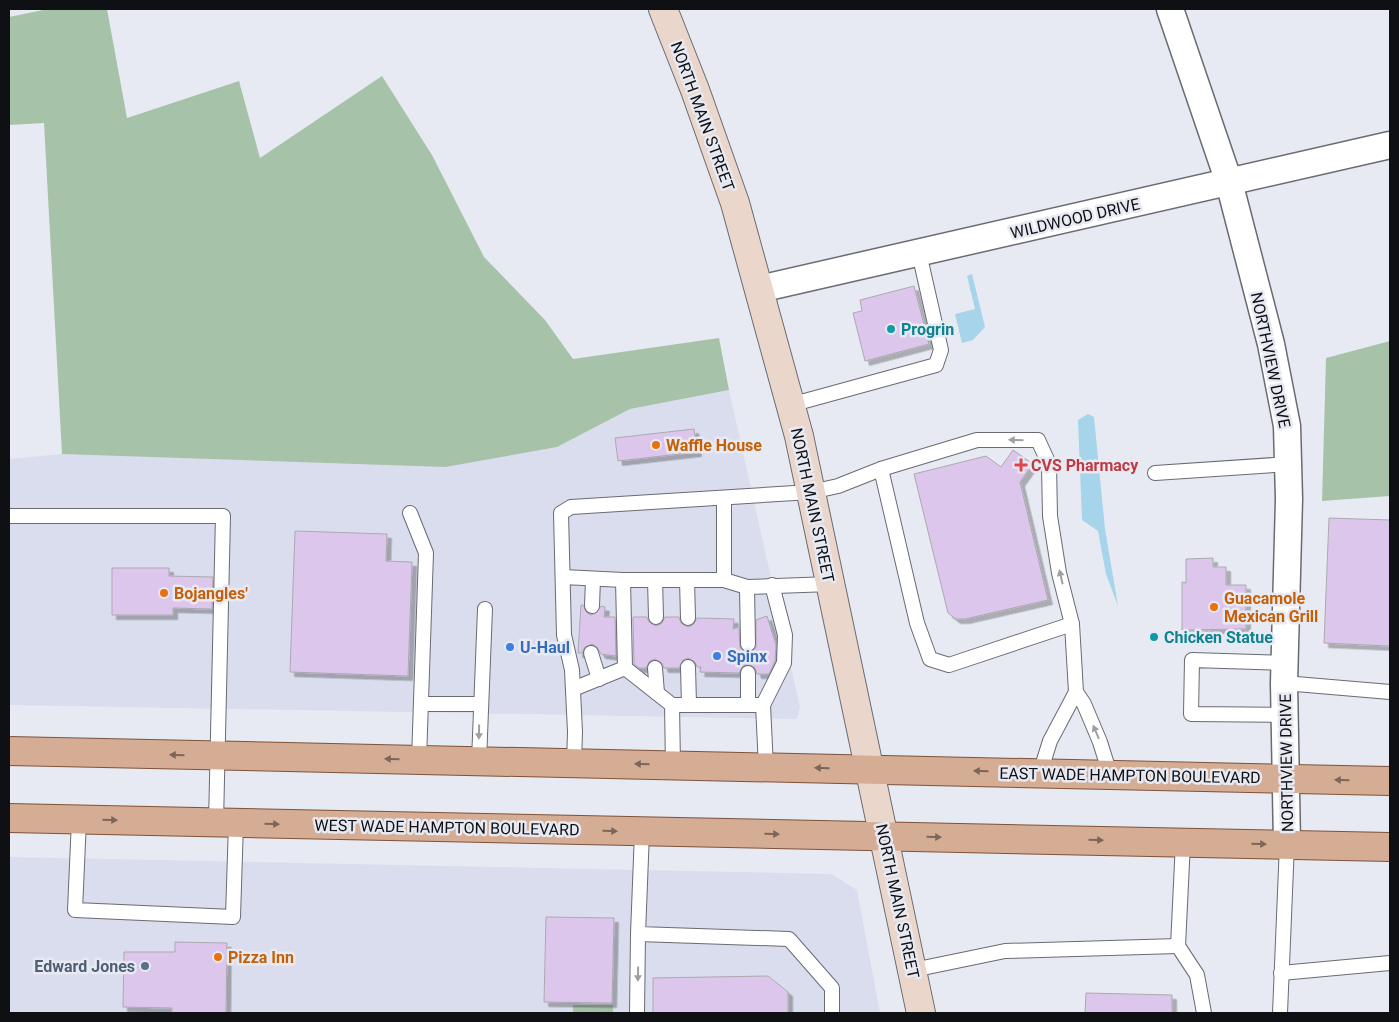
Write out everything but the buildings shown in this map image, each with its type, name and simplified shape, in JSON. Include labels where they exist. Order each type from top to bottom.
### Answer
[{"type":"main road","name":"NORTH MAIN STREET","points":[[663,9],[695,90],[734,203],[760,289],[790,405],[811,492],[871,769],[921,1013]]},
{"type":"main road","points":[[9,752],[871,769]]},
{"type":"main road","name":"EAST WADE HAMPTON BOULEVARD","points":[[871,769],[1390,781]]},
{"type":"main road","name":"WEST WADE HAMPTON BOULEVARD","points":[[9,818],[885,836]]},
{"type":"main road","points":[[885,836],[1390,847]]},
{"type":"street","name":"NORTHVIEW DRIVE","points":[[1170,9],[1228,182],[1280,385],[1287,426],[1285,673],[1287,844]]},
{"type":"street","name":"WILDWOOD DRIVE","points":[[760,289],[1390,145]]},
{"type":"lane","points":[[790,405],[936,366],[941,350],[919,253]]},
{"type":"lane","points":[[574,763],[572,670],[564,635],[561,513],[571,506],[811,492],[838,486],[881,469],[977,440],[1038,440],[1049,464],[1050,516],[1059,573],[1072,624],[1076,692],[1084,704],[1100,742],[1110,774]]},
{"type":"lane","points":[[1155,472],[1288,464]]},
{"type":"lane","points":[[881,469],[917,623],[930,658],[949,665],[1072,624]]},
{"type":"lane","points":[[724,498],[724,580]]},
{"type":"lane","points":[[410,513],[426,553],[419,760]]},
{"type":"lane","points":[[9,516],[224,516],[218,756],[226,823],[233,917],[75,910],[79,820]]},
{"type":"lane","points":[[563,577],[623,580],[724,580],[747,587],[831,584]]},
{"type":"lane","points":[[592,606],[593,579]]},
{"type":"lane","points":[[623,580],[624,668]]},
{"type":"lane","points":[[655,580],[656,617]]},
{"type":"lane","points":[[687,580],[688,618]]},
{"type":"lane","points":[[766,767],[763,705],[784,663],[785,634],[772,585]]},
{"type":"lane","points":[[747,587],[748,644]]},
{"type":"lane","points":[[479,761],[485,610]]},
{"type":"lane","points":[[591,654],[599,679]]},
{"type":"lane","points":[[1285,715],[1192,714],[1192,660],[1285,673],[1390,692]]},
{"type":"lane","points":[[573,689],[624,668]]},
{"type":"lane","points":[[624,668],[672,705],[763,705]]},
{"type":"lane","points":[[655,668],[657,694]]},
{"type":"lane","points":[[688,668],[689,705]]},
{"type":"lane","points":[[748,674],[748,705]]},
{"type":"lane","points":[[1040,772],[1050,741],[1076,692]]},
{"type":"lane","points":[[422,704],[480,704]]},
{"type":"lane","points":[[672,705],[673,765]]},
{"type":"lane","points":[[637,1013],[642,832]]},
{"type":"lane","points":[[1183,842],[1178,946],[1197,975],[1204,1013]]},
{"type":"lane","points":[[1280,1013],[1287,844]]},
{"type":"lane","points":[[638,934],[789,939],[832,988],[832,1013]]},
{"type":"lane","points":[[913,970],[1004,951],[1178,946]]},
{"type":"lane","points":[[1281,973],[1390,963]]},
{"type":"shaded area","points":[[729,390],[800,707],[797,719],[9,705],[9,459],[62,454],[557,447],[630,409]]},
{"type":"shaded area","points":[[9,857],[831,874],[857,890],[880,1013],[9,1013]]},
{"type":"green space","points":[[48,9],[107,9],[127,118],[239,81],[260,158],[382,76],[432,155],[484,257],[545,320],[573,359],[719,338],[729,390],[630,409],[557,447],[445,467],[62,454],[44,123],[9,125],[9,17]]},
{"type":"green space","points":[[1390,341],[1390,496],[1322,501],[1326,358]]},
{"type":"green space","points":[[573,1005],[613,1005],[613,1013],[573,1013]]},
{"type":"water","points":[[972,274],[985,327],[973,340],[962,343],[955,314],[975,309],[967,276]]},
{"type":"water","points":[[1088,414],[1094,417],[1105,529],[1118,606],[1106,574],[1098,531],[1082,520],[1078,420]]},
{"type":"place","name":"Progrin","points":[[891,329]]},
{"type":"place","name":"Waffle House","points":[[656,445]]},
{"type":"place","name":"CVS Pharmacy","points":[[1021,465]]},
{"type":"place","name":"Bojangles'","points":[[164,593]]},
{"type":"place","name":"Guacamole Mexican Grill","points":[[1214,607]]},
{"type":"place","name":"Chicken Statue","points":[[1154,637]]},
{"type":"place","name":"U-Haul","points":[[510,647]]},
{"type":"place","name":"Spinx","points":[[717,656]]},
{"type":"place","name":"Pizza Inn","points":[[218,957]]},
{"type":"place","name":"Edward Jones","points":[[145,966]]}]
